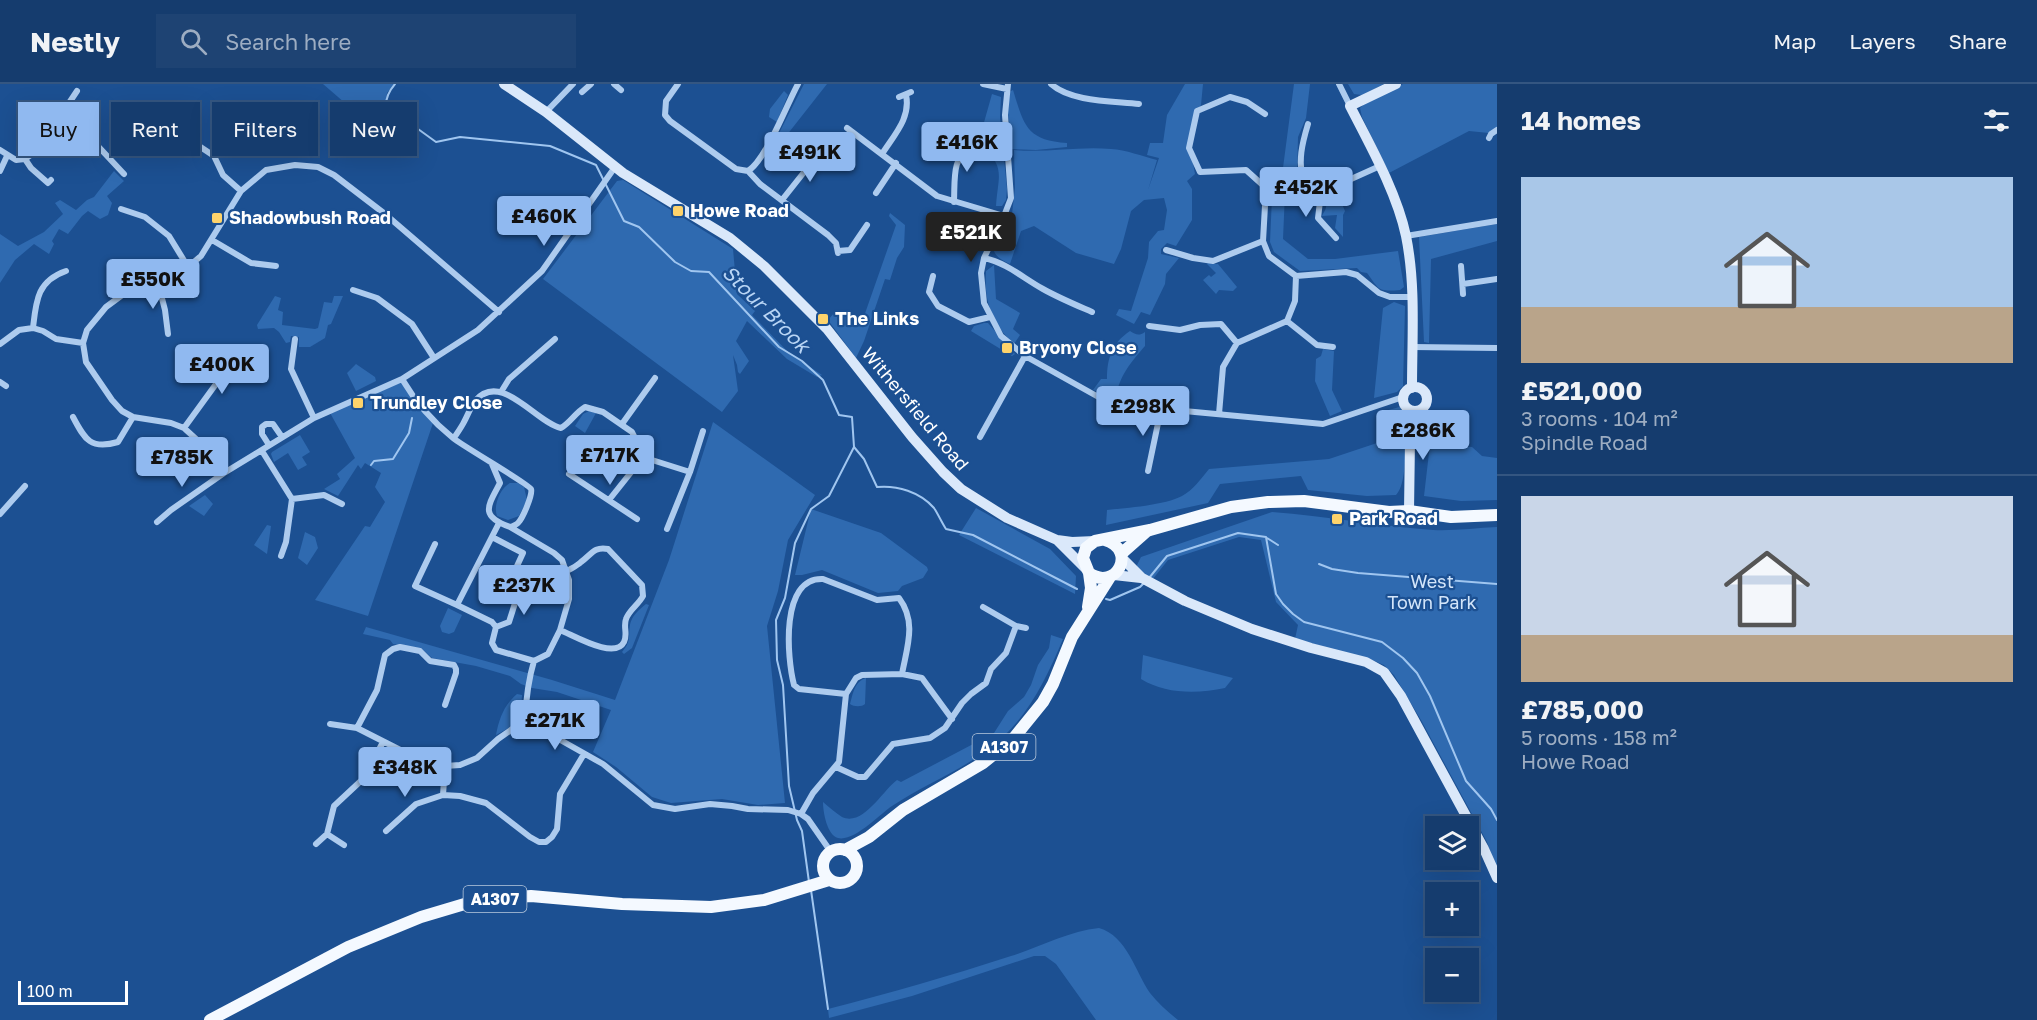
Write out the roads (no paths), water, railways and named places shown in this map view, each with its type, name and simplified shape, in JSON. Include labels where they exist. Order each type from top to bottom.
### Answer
[{"type":"main road","points":[[1087,611],[1091,588],[1083,564],[1084,553],[1100,540],[1150,530],[1231,507],[1269,502],[1305,501],[1451,517],[1497,516]]},
{"type":"main road","points":[[1087,611],[1121,565],[1122,556],[1133,542],[1150,530]]},
{"type":"main road","points":[[1100,540],[1116,544],[1122,556]]},
{"type":"main road","points":[[1087,571],[1099,578],[1112,576]]},
{"type":"main road","name":"A1307","points":[[869,837],[903,810],[983,763],[1013,739],[1043,702],[1087,611]]},
{"type":"main road","points":[[869,837],[858,861],[858,870],[851,880],[845,884],[837,883],[826,874],[826,856],[831,852],[845,850],[869,837]]},
{"type":"main road","points":[[845,850],[853,854],[858,861]]},
{"type":"main road","name":"A1307","points":[[210,1020],[348,947],[421,917],[478,900],[531,896],[622,904],[711,907],[764,900],[808,884],[826,874]]},
{"type":"street","name":"Withersfield Road","points":[[504,84],[546,112],[623,173],[730,238],[765,266],[827,329],[912,437],[961,489],[1007,518],[1057,540],[1071,542],[1100,540]]},
{"type":"street","points":[[546,112],[573,84]]},
{"type":"street","points":[[582,92],[591,84]]},
{"type":"street","points":[[614,84],[621,90]]},
{"type":"street","points":[[678,84],[666,101],[665,115],[670,121],[736,168],[748,171],[760,184],[828,235],[836,243],[838,252],[850,250],[867,225]]},
{"type":"street","points":[[748,171],[753,168],[778,126],[798,84]]},
{"type":"street","points":[[983,84],[1007,87],[1006,132],[1011,198],[984,258],[981,289],[984,303],[1001,336],[1025,356],[1102,399],[1131,406],[1323,424],[1403,397],[1412,387]]},
{"type":"street","points":[[1052,84],[1058,90],[1075,97],[1139,104]]},
{"type":"street","points":[[1340,84],[1380,166],[1406,236],[1412,297],[1412,387]]},
{"type":"street","points":[[1350,106],[1396,84]]},
{"type":"street","points":[[69,102],[77,91]]},
{"type":"street","points":[[882,154],[906,117],[908,109],[905,95]]},
{"type":"street","points":[[1265,114],[1247,102],[1230,97],[1197,111],[1189,148],[1200,172],[1246,170],[1266,188]]},
{"type":"street","points":[[1303,182],[1299,166],[1308,124]]},
{"type":"street","points":[[847,128],[937,196],[1004,216]]},
{"type":"street","points":[[1489,138],[1497,130]]},
{"type":"street","points":[[954,202],[955,164],[961,152],[972,140]]},
{"type":"street","points":[[99,147],[124,174]]},
{"type":"street","points":[[200,147],[214,156],[223,175],[241,191]]},
{"type":"street","points":[[0,150],[16,160],[29,156]]},
{"type":"street","points":[[782,200],[820,152]]},
{"type":"street","points":[[0,171],[7,156]]},
{"type":"street","points":[[25,159],[31,168],[48,183],[51,180]]},
{"type":"street","points":[[876,193],[896,163]]},
{"type":"street","points":[[224,473],[207,449],[184,428],[171,423],[133,417],[123,411],[112,400],[86,362],[83,343],[87,330],[106,307],[129,290],[158,283],[188,267],[201,256],[241,191],[266,170],[295,165],[318,167],[334,175],[385,214],[499,312]]},
{"type":"street","points":[[157,522],[224,473],[282,437],[314,418],[402,379],[478,330],[542,272],[616,166]]},
{"type":"street","points":[[1266,188],[1303,182],[1322,185],[1340,184],[1380,166]]},
{"type":"street","points":[[1322,185],[1318,218],[1336,238]]},
{"type":"street","points":[[1266,188],[1263,241],[1269,256],[1296,276],[1346,272],[1358,275],[1379,293],[1390,297],[1412,297]]},
{"type":"street","points":[[121,209],[145,217],[168,236],[188,267]]},
{"type":"street","points":[[1406,236],[1497,221]]},
{"type":"street","points":[[212,240],[251,263],[276,266]]},
{"type":"street","points":[[1166,250],[1213,261],[1263,241]]},
{"type":"street","points":[[984,258],[996,261],[1029,278],[1042,289],[1092,312]]},
{"type":"street","points":[[1461,266],[1463,294]]},
{"type":"street","points":[[33,328],[35,300],[40,290],[55,274],[66,271]]},
{"type":"street","points":[[933,276],[929,292],[938,306],[969,322],[990,317]]},
{"type":"street","points":[[1219,414],[1222,367],[1237,343],[1287,321],[1295,301],[1296,276]]},
{"type":"street","points":[[1463,284],[1497,279]]},
{"type":"street","points":[[158,283],[168,334]]},
{"type":"street","points":[[353,290],[377,298],[412,324],[434,358]]},
{"type":"street","points":[[1287,321],[1317,345],[1333,347]]},
{"type":"street","points":[[1149,326],[1180,330],[1200,325],[1221,324],[1237,343]]},
{"type":"street","points":[[0,344],[20,330],[33,328],[56,339],[83,343]]},
{"type":"street","points":[[295,339],[291,369],[314,418]]},
{"type":"street","points":[[501,392],[503,385],[509,379],[555,339]]},
{"type":"street","points":[[1412,346],[1497,348]]},
{"type":"street","points":[[184,428],[224,372],[227,350]]},
{"type":"street","points":[[980,437],[1025,356]]},
{"type":"street","points":[[622,424],[655,378]]},
{"type":"street","points":[[402,379],[412,396],[454,438],[509,475],[527,484],[532,490],[532,496],[518,523],[510,527]]},
{"type":"street","points":[[1403,397],[1406,406],[1413,411],[1422,409],[1427,400],[1424,390],[1412,387]]},
{"type":"street","points":[[454,438],[477,398],[493,392],[501,392],[513,397],[553,426],[561,428],[585,407],[603,412],[622,424],[637,439],[644,456],[690,472]]},
{"type":"street","points":[[1148,471],[1161,409]]},
{"type":"street","points":[[1409,511],[1413,411]]},
{"type":"street","points":[[73,417],[85,437],[93,445],[106,446],[118,442],[133,417]]},
{"type":"street","points":[[69,428],[77,424]]},
{"type":"street","points":[[269,445],[262,434],[262,427],[273,424],[282,437]]},
{"type":"street","points":[[667,529],[690,472],[703,431]]},
{"type":"street","points":[[262,451],[292,499],[281,556]]},
{"type":"street","points":[[609,500],[644,456]]},
{"type":"street","points":[[492,464],[500,483]]},
{"type":"street","points":[[569,474],[637,519]]},
{"type":"street","points":[[496,627],[492,643],[496,650],[534,661],[548,654],[560,630],[570,590],[567,571],[562,560],[554,553],[491,518],[488,513],[488,506],[500,483],[509,475]]},
{"type":"street","points":[[0,514],[26,486]]},
{"type":"street","points":[[292,499],[324,495],[342,504]]},
{"type":"street","points":[[457,605],[499,523]]},
{"type":"street","points":[[492,537],[523,553],[518,566],[532,584],[528,593],[516,600],[509,622],[496,627]]},
{"type":"street","name":"Withersfield Road","points":[[1057,540],[1087,571]]},
{"type":"street","points":[[435,544],[414,586],[492,622],[496,627]]},
{"type":"street","points":[[560,630],[608,650],[618,649],[623,645],[626,637],[624,627],[626,618],[644,596],[642,585],[608,549],[602,547],[595,549],[581,563],[567,571]]},
{"type":"street","points":[[1122,556],[1146,580],[1180,598],[1252,629],[1377,667],[1391,680],[1401,696],[1484,849],[1497,878]]},
{"type":"street","points":[[1112,576],[1146,580]]},
{"type":"street","points":[[846,694],[799,689],[794,686],[790,669],[788,626],[799,588],[814,579],[822,579],[878,600],[899,598],[906,608],[910,629],[902,674]]},
{"type":"street","points":[[983,607],[1016,626],[1026,628]]},
{"type":"street","points":[[836,767],[858,777],[865,777],[893,744],[930,738],[945,728],[962,703],[986,683],[991,669],[1006,653],[1016,626]]},
{"type":"street","points":[[357,728],[378,690],[385,656],[393,648],[420,651],[430,661],[454,665],[456,673],[445,705]]},
{"type":"street","points":[[525,720],[526,694],[534,661]]},
{"type":"street","points":[[800,814],[813,793],[836,767],[841,752],[846,694],[856,678],[862,675],[902,674],[922,678],[952,719]]},
{"type":"street","points":[[525,720],[603,764],[653,805],[675,809],[710,804],[754,810],[788,810],[800,814],[814,826],[831,852]]},
{"type":"street","points":[[330,724],[357,728],[420,760],[444,766],[460,765],[477,758],[498,739],[525,720]]},
{"type":"street","points":[[316,844],[327,834],[334,806],[364,778],[383,742]]},
{"type":"street","points":[[386,831],[416,804],[443,795],[460,796],[486,803],[530,837],[538,842],[546,842],[557,829],[560,794],[584,754]]},
{"type":"street","points":[[443,795],[444,766]]},
{"type":"street","points":[[327,834],[344,845]]},
{"type":"waterway","name":"Stour Brook","points":[[395,84],[387,98],[387,114],[407,121],[436,142],[460,137],[550,146],[596,165],[624,221],[639,227],[675,262],[691,271],[709,272],[779,347],[802,361],[823,380],[839,415],[852,417],[854,447],[864,459],[877,487],[892,487],[915,494],[934,508],[946,529],[973,535],[1077,589]]},
{"type":"waterway","points":[[371,465],[374,461],[393,459],[409,433],[412,418]]},
{"type":"waterway","points":[[809,882],[802,831],[789,786],[783,685],[777,660],[776,620],[785,598],[795,543],[811,509],[829,496],[854,447]]},
{"type":"waterway","name":"Stour Brook","points":[[1149,578],[1167,556],[1238,533],[1266,537],[1276,594],[1293,614],[1304,622],[1382,642],[1403,658],[1417,673],[1430,696],[1466,781],[1491,809],[1497,820]]},
{"type":"waterway","points":[[1267,538],[1278,545]]},
{"type":"waterway","points":[[1319,564],[1332,569],[1358,573],[1497,584]]},
{"type":"waterway","name":"Stour Brook","points":[[1106,599],[1110,600],[1140,587],[1145,582]]},
{"type":"waterway","points":[[811,890],[828,1009]]},
{"type":"place","name":"Howe Road","points":[[678,211]]},
{"type":"place","name":"Shadowbush Road","points":[[217,218]]},
{"type":"place","name":"The Links","points":[[823,319]]},
{"type":"place","name":"Bryony Close","points":[[1007,348]]},
{"type":"place","name":"Trundley Close","points":[[358,403]]},
{"type":"place","name":"Park Road","points":[[1337,519]]},
{"type":"park label","name":"West Town Park","points":[[1432,592]]}]
